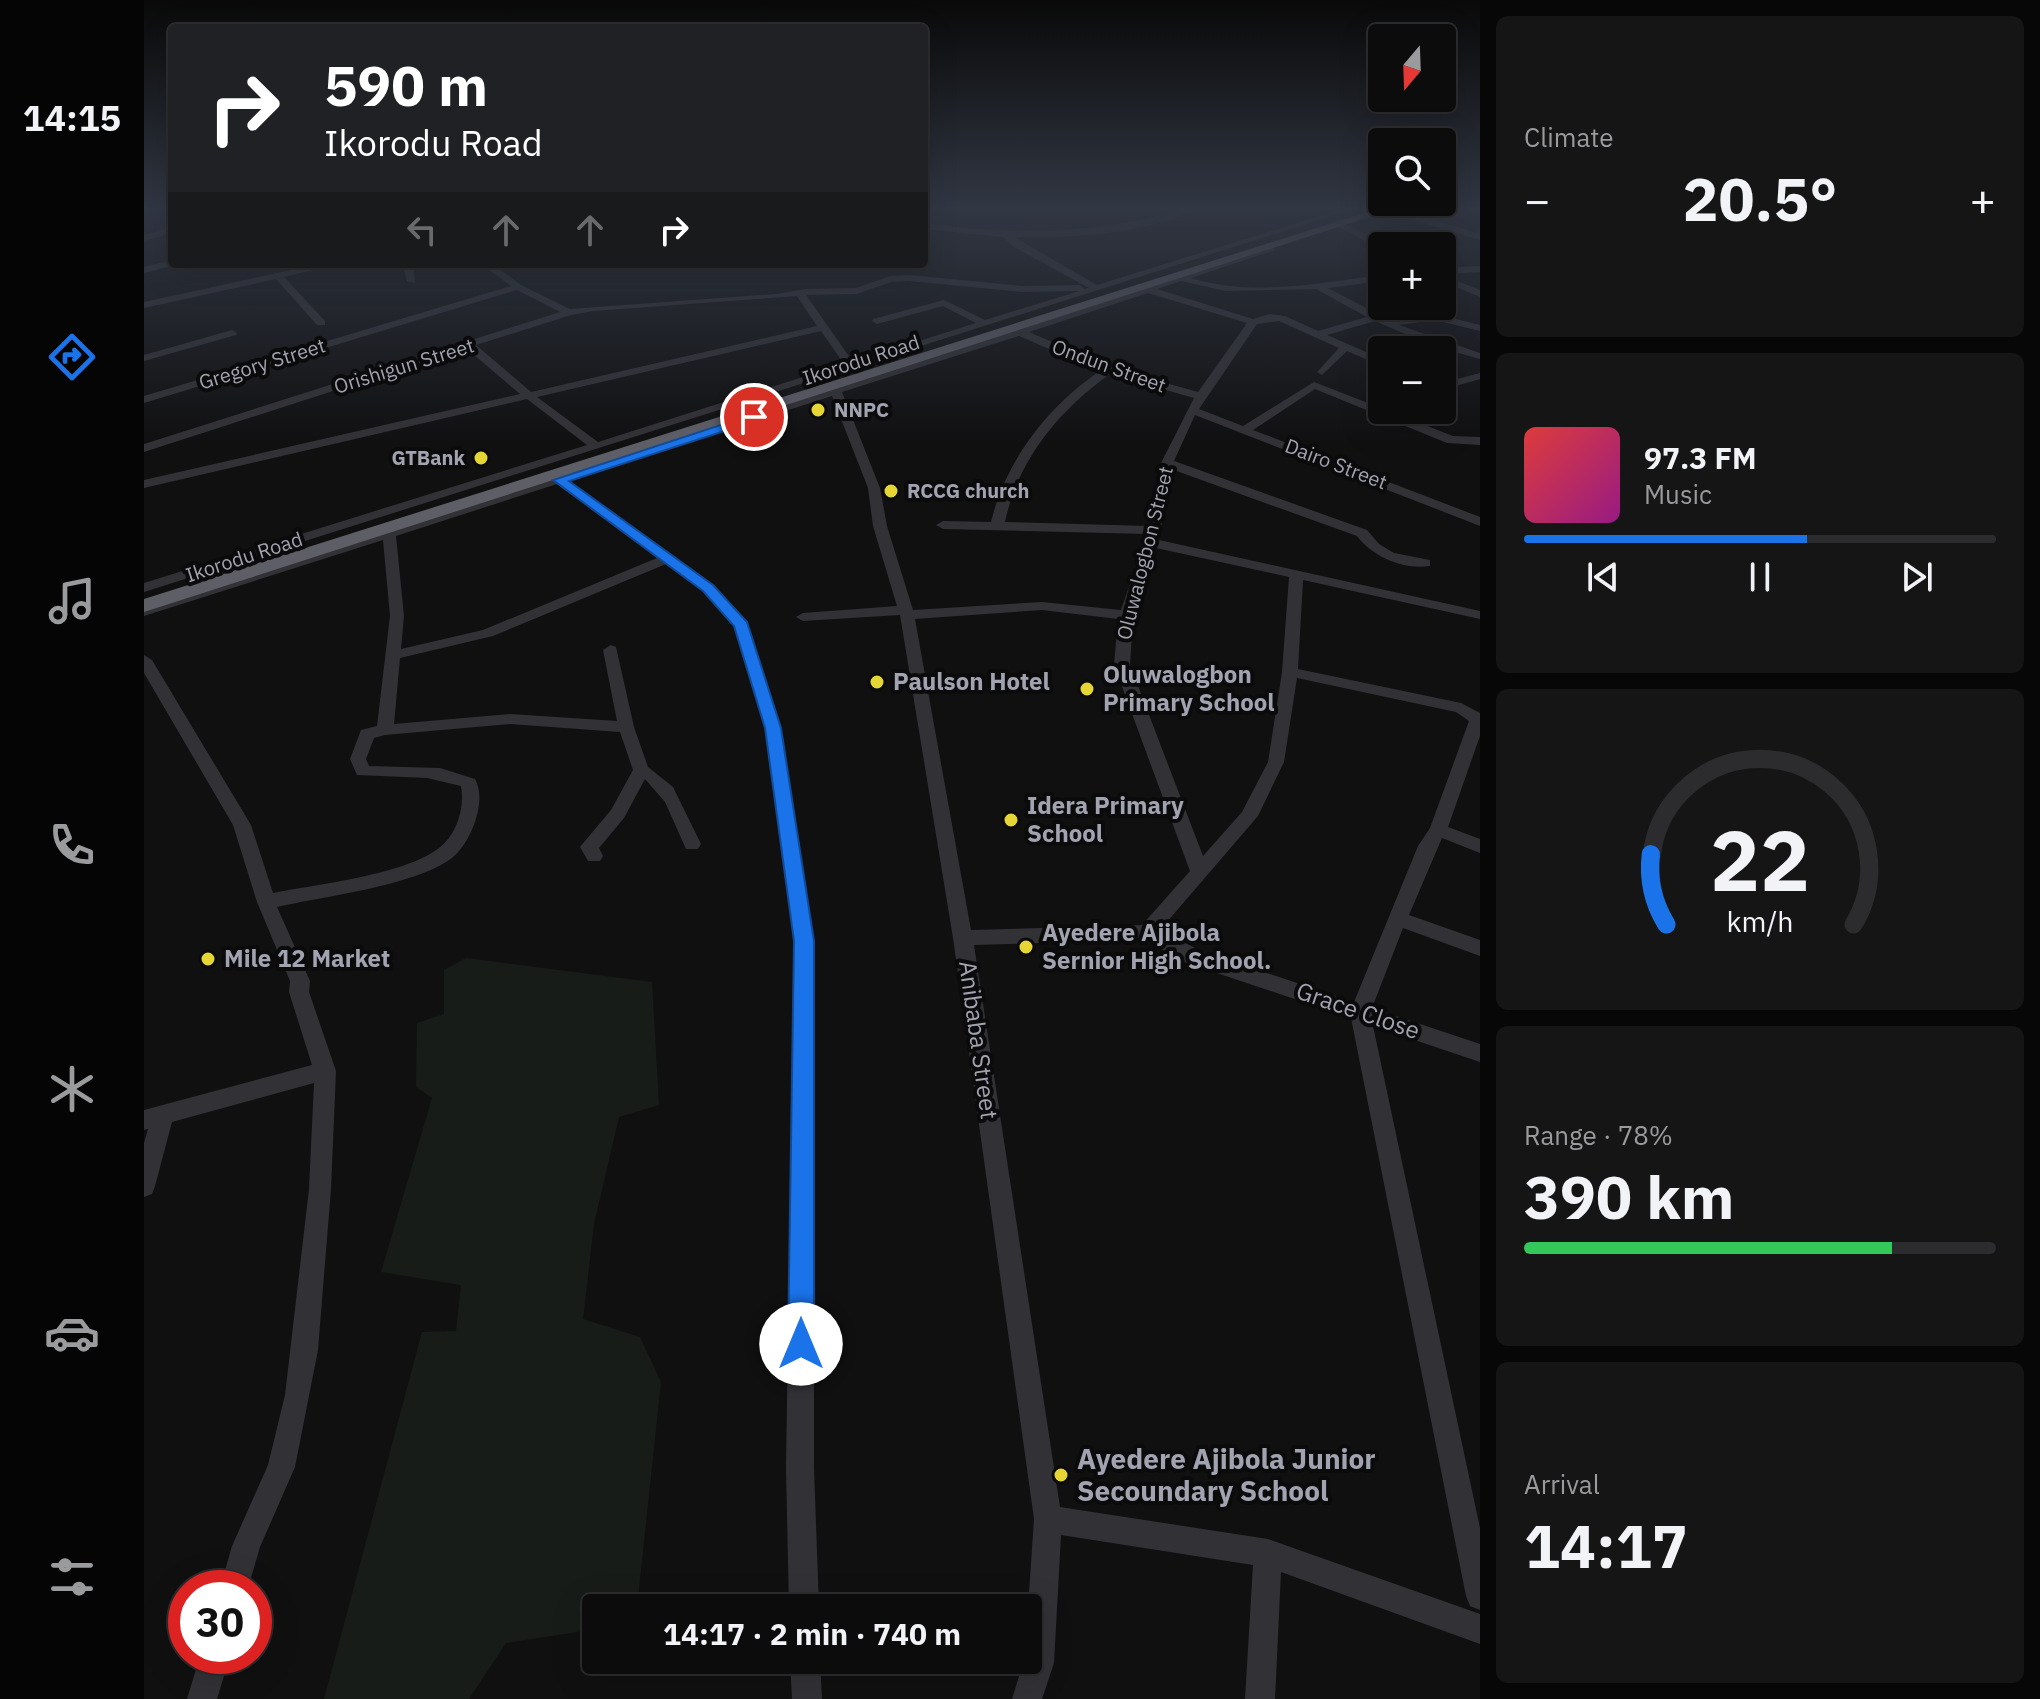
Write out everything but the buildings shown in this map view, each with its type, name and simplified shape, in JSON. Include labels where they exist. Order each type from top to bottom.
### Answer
[{"type":"highway","name":"Ikorodu Road","points":[[144,598],[1140,285]]},
{"type":"highway","name":"Ikorodu Road","points":[[144,609],[550,482],[1150,285]]},
{"type":"street","points":[[144,305],[235,285]]},
{"type":"street","points":[[286,285],[321,323]]},
{"type":"street","name":"Orishigun Street","points":[[144,448],[569,312],[863,290],[877,285]]},
{"type":"street","name":"Orishigun Street","points":[[980,285],[1022,289],[1098,288]]},
{"type":"street","points":[[1093,285],[1098,288]]},
{"type":"street","name":"Ikorodu Road","points":[[144,588],[1106,285]]},
{"type":"street","name":"Ikorodu Road","points":[[550,482],[1157,285]]},
{"type":"street","points":[[1202,285],[1324,285]]},
{"type":"street","points":[[1459,285],[1480,294]]},
{"type":"street","points":[[1318,286],[1368,315]]},
{"type":"street","points":[[518,287],[569,312]]},
{"type":"street","name":"Gregory Street","points":[[144,400],[518,287]]},
{"type":"street","points":[[1146,289],[1253,322],[1270,317],[1281,318],[1368,356]]},
{"type":"street","points":[[800,293],[851,367]]},
{"type":"street","points":[[877,321],[944,303],[985,324]]},
{"type":"street","points":[[1387,323],[1435,317],[1480,328]]},
{"type":"street","points":[[1317,334],[1368,320]]},
{"type":"street","points":[[1379,320],[1441,346],[1480,356]]},
{"type":"street","name":"Oluwalogbon Street","points":[[1200,872],[1122,665],[1121,638],[1153,536],[1167,463],[1196,403],[1253,322]]},
{"type":"street","points":[[144,484],[826,327]]},
{"type":"street","name":"Ondun Street","points":[[1020,332],[1196,403]]},
{"type":"street","points":[[144,358],[232,333]]},
{"type":"street","points":[[469,345],[552,415],[596,446]]},
{"type":"street","points":[[1322,372],[1346,346]]},
{"type":"street","points":[[997,527],[1001,504],[1026,456],[1064,403],[1108,370]]},
{"type":"street","points":[[1456,385],[1476,381]]},
{"type":"street","points":[[1246,429],[1314,385],[1368,404]]},
{"type":"street","name":"Anibaba Street","points":[[836,391],[874,488],[880,526],[906,612],[963,938],[1048,1519],[1039,1663],[1027,1699]]},
{"type":"street","name":"Dairo Street","points":[[1196,403],[1246,429],[1474,520]]},
{"type":"street","points":[[1416,424],[1451,440],[1480,441]]},
{"type":"street","points":[[1167,463],[1362,533],[1371,547],[1384,555],[1425,563]]},
{"type":"street","points":[[550,482],[668,558],[708,588],[741,625],[773,728],[804,941],[800,1468],[804,1594]]},
{"type":"street","points":[[1474,520],[1480,505]]},
{"type":"street","name":"Ikorodu Road","points":[[144,609],[451,512]]},
{"type":"street","points":[[943,525],[1153,536],[1296,576],[1480,615]]},
{"type":"street","points":[[385,730],[397,616],[389,534]]},
{"type":"street","points":[[391,656],[488,633],[668,558]]},
{"type":"street","points":[[963,938],[1147,932],[1249,816],[1276,762],[1290,672],[1296,576]]},
{"type":"street","points":[[803,617],[1042,606],[1126,615]]},
{"type":"street","points":[[594,856],[589,847],[618,814],[641,770],[626,727],[611,650]]},
{"type":"street","points":[[144,660],[242,825],[266,902],[300,981],[299,992],[325,1071],[320,1189],[298,1395],[281,1467],[246,1546],[239,1570]]},
{"type":"street","points":[[1290,672],[1472,712],[1478,719],[1474,746],[1438,830],[1427,846],[1360,1012],[1480,1596]]},
{"type":"street","points":[[266,902],[414,867],[442,856],[457,842],[473,797],[469,783],[446,773],[423,770],[363,771],[358,759],[363,740],[373,731],[510,719],[626,727]]},
{"type":"street","points":[[641,770],[656,776],[667,787],[692,844]]},
{"type":"street","points":[[1438,830],[1480,846]]},
{"type":"street","points":[[1398,919],[1480,948]]},
{"type":"street","name":"Grace Close","points":[[1147,932],[1194,957],[1480,1053]]},
{"type":"street","points":[[144,1186],[153,1118],[325,1071]]},
{"type":"street","points":[[1048,1519],[1268,1553],[1480,1629]]},
{"type":"street","points":[[1260,1699],[1268,1553]]},
{"type":"street","points":[[202,1699],[210,1674]]},
{"type":"street","points":[[806,1674],[807,1699]]},
{"type":"shaded area","points":[[466,958],[652,982],[659,1105],[619,1117],[594,1224],[583,1319],[640,1337],[661,1382],[638,1594],[582,1594],[582,1631],[506,1643],[469,1699],[324,1699],[422,1332],[456,1331],[461,1285],[381,1272],[432,1098],[416,1087],[417,1023],[444,1014],[444,970]]},
{"type":"place","name":"NNPC","points":[[818,410]]},
{"type":"place","name":"GTBank","points":[[481,458]]},
{"type":"place","name":"RCCG church","points":[[891,491]]},
{"type":"place","name":"Paulson Hotel","points":[[877,682]]},
{"type":"place","name":"Oluwalogbon Primary School","points":[[1087,689]]},
{"type":"place","name":"Idera Primary School","points":[[1011,820]]},
{"type":"place","name":"Ayedere Ajibola Sernior High School.","points":[[1026,947]]},
{"type":"place","name":"Mile 12 Market","points":[[208,959]]},
{"type":"place","name":"Ayedere Ajibola Junior Secoundary School","points":[[1061,1475]]},
{"type":"route","points":[[754,417],[559,480],[708,588],[741,625],[773,728],[804,941],[801,1344]]}]
